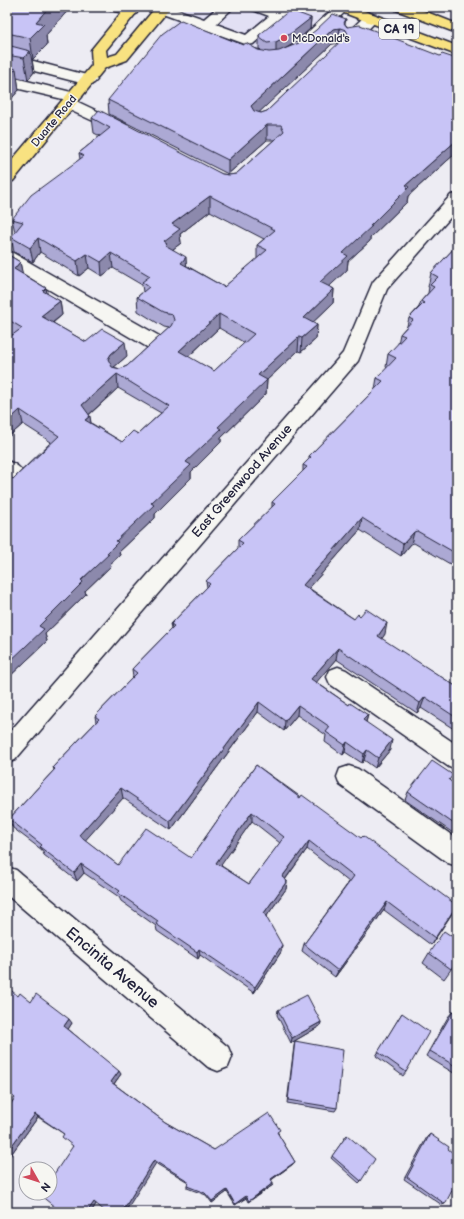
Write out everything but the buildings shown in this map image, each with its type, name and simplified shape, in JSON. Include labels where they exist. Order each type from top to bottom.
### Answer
[{"type":"main road","name":"CA 19","points":[[342,7],[457,51]]},
{"type":"main road","name":"CA 19","points":[[401,7],[457,29]]},
{"type":"main road","points":[[133,9],[98,50],[100,65],[122,57],[163,8]]},
{"type":"main road","name":"Duarte Road","points":[[7,177],[100,65]]},
{"type":"street","points":[[116,7],[133,9]]},
{"type":"street","points":[[206,25],[227,7]]},
{"type":"street","points":[[258,7],[284,11]]},
{"type":"street","points":[[301,46],[342,7]]},
{"type":"street","points":[[163,8],[206,25],[250,47],[284,11]]},
{"type":"street","points":[[351,36],[371,18]]},
{"type":"street","points":[[7,59],[89,80]]},
{"type":"street","points":[[7,81],[72,100],[138,136]]},
{"type":"street","name":"East Greenwood Avenue","points":[[7,752],[351,356],[379,286],[457,199]]},
{"type":"street","points":[[7,257],[154,343]]},
{"type":"street","points":[[338,677],[457,759]]},
{"type":"street","points":[[349,777],[457,854]]},
{"type":"street","name":"Encinita Avenue","points":[[7,880],[218,1057]]},
{"type":"shaded area","points":[[185,7],[298,7],[333,20],[274,75],[166,29]]},
{"type":"place","name":"McDonald's","points":[[284,38]]}]
